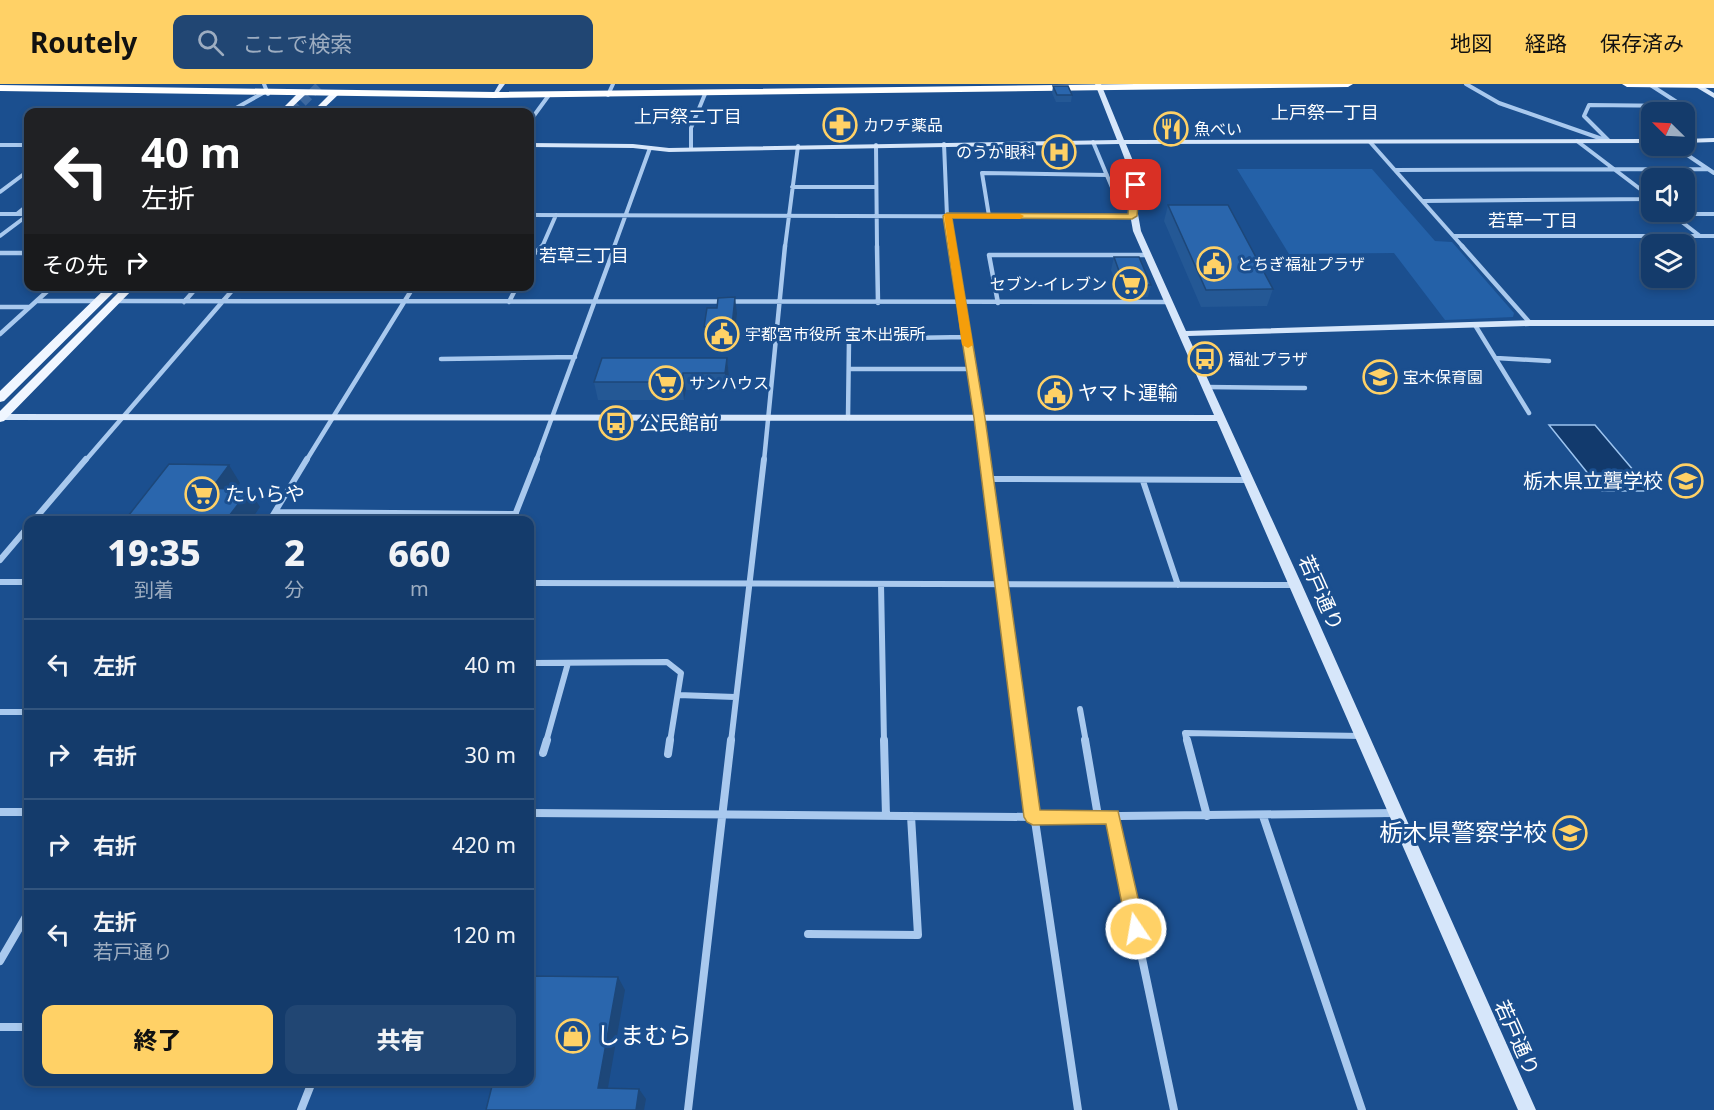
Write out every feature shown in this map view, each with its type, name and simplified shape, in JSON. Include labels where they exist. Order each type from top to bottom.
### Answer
[{"type":"highway","points":[[302,94],[313,84]]},
{"type":"highway","points":[[335,94],[344,84]]},
{"type":"highway","points":[[0,88],[265,90],[302,94],[608,95],[860,88],[1348,84]]},
{"type":"highway","points":[[1627,84],[1714,85]]},
{"type":"main road","points":[[287,108],[302,94]]},
{"type":"main road","points":[[320,108],[335,94]]},
{"type":"main road","points":[[0,398],[110,291]]},
{"type":"main road","points":[[0,417],[125,291]]},
{"type":"street","points":[[494,95],[502,84]]},
{"type":"street","points":[[608,95],[613,84]]},
{"type":"street","points":[[1466,84],[1478,93],[1499,103],[1609,141]]},
{"type":"street","points":[[1609,141],[1584,116],[1589,105],[1683,106],[1649,84]]},
{"type":"street","points":[[1696,85],[1714,96]]},
{"type":"street","name":"若戸通り","points":[[1099,86],[1123,142],[1136,185],[1132,216],[1146,255],[1296,585],[1527,1110]]},
{"type":"street","points":[[236,108],[265,90]]},
{"type":"street","points":[[690,148],[691,128],[705,94]]},
{"type":"street","points":[[534,116],[549,95]]},
{"type":"street","points":[[1695,141],[1714,140]]},
{"type":"street","points":[[1577,141],[1641,190]]},
{"type":"street","points":[[534,145],[669,150],[1093,142],[1641,141]]},
{"type":"street","points":[[1093,142],[1116,197]]},
{"type":"street","points":[[1370,142],[1530,323]]},
{"type":"street","points":[[944,144],[947,216],[980,418],[1000,584],[1078,1110]]},
{"type":"street","points":[[0,145],[24,145]]},
{"type":"street","points":[[876,145],[878,303]]},
{"type":"street","points":[[688,1110],[769,419],[788,215],[798,146]]},
{"type":"street","points":[[514,516],[596,302],[624,215],[650,148]]},
{"type":"street","points":[[1689,156],[1714,173]]},
{"type":"street","points":[[1395,170],[1708,169]]},
{"type":"street","points":[[989,216],[982,173],[1107,175]]},
{"type":"street","points":[[0,192],[24,174]]},
{"type":"street","points":[[1112,186],[1136,185]]},
{"type":"street","points":[[792,187],[876,187]]},
{"type":"street","points":[[1422,201],[1641,198]]},
{"type":"street","points":[[17,214],[24,208]]},
{"type":"street","points":[[0,214],[24,214]]},
{"type":"street","points":[[1695,214],[1714,214]]},
{"type":"street","points":[[534,215],[1132,216]]},
{"type":"street","points":[[534,255],[541,249],[556,215]]},
{"type":"street","points":[[0,236],[24,217]]},
{"type":"street","points":[[1682,222],[1701,236]]},
{"type":"street","points":[[1454,236],[1714,236]]},
{"type":"street","points":[[0,253],[24,253]]},
{"type":"street","points":[[998,303],[989,255],[1146,255]]},
{"type":"street","points":[[0,334],[48,291]]},
{"type":"street","points":[[184,302],[194,291]]},
{"type":"street","points":[[37,516],[232,291]]},
{"type":"street","points":[[272,516],[411,291]]},
{"type":"street","points":[[509,302],[514,291]]},
{"type":"street","points":[[37,301],[100,301]]},
{"type":"street","points":[[116,301],[1168,303]]},
{"type":"street","points":[[0,307],[29,308]]},
{"type":"street","points":[[1182,334],[1530,323],[1714,323]]},
{"type":"street","points":[[1475,325],[1529,413]]},
{"type":"street","points":[[848,418],[849,339],[966,337]]},
{"type":"street","points":[[441,359],[575,357]]},
{"type":"street","points":[[1496,358],[1549,361]]},
{"type":"street","points":[[849,369],[971,369]]},
{"type":"street","points":[[1206,387],[1305,388]]},
{"type":"street","points":[[0,417],[1221,418]]},
{"type":"street","points":[[987,479],[1248,480]]},
{"type":"street","points":[[1143,481],[1178,585]]},
{"type":"street","points":[[275,512],[466,516]]},
{"type":"street","points":[[0,560],[24,532]]},
{"type":"street","points":[[0,582],[24,582]]},
{"type":"street","points":[[534,584],[1296,585]]},
{"type":"street","points":[[881,584],[886,816]]},
{"type":"street","points":[[534,663],[667,662],[681,674],[668,754]]},
{"type":"street","points":[[543,753],[568,663]]},
{"type":"street","points":[[678,695],[735,697]]},
{"type":"street","points":[[1080,709],[1098,816]]},
{"type":"street","points":[[0,711],[24,712]]},
{"type":"street","points":[[1207,816],[1185,733],[1362,736]]},
{"type":"street","points":[[0,812],[24,812]]},
{"type":"street","points":[[534,813],[1033,817],[1396,813]]},
{"type":"street","points":[[808,934],[918,935],[911,816]]},
{"type":"street","points":[[1112,816],[1174,1110]]},
{"type":"street","points":[[1263,816],[1362,1110]]},
{"type":"street","points":[[0,961],[24,920]]},
{"type":"street","points":[[0,1027],[24,1027]]},
{"type":"street","points":[[301,1110],[310,1086]]},
{"type":"shaded area","points":[[1237,169],[1372,169],[1435,241],[1452,242],[1514,313],[1513,317],[1445,320],[1394,253],[1289,254]]},
{"type":"shaded area","points":[[1549,425],[1595,425],[1651,491],[1602,491]]},
{"type":"building","points":[[1053,86],[1068,86],[1072,95],[1057,95]]},
{"type":"building","name":"とちぎ福祉プラザ","points":[[1168,205],[1228,205],[1273,289],[1206,290]]},
{"type":"building","points":[[1114,257],[1139,257],[1151,285],[1124,285]]},
{"type":"building","points":[[735,297],[732,326],[704,327],[707,308],[717,308],[718,298]]},
{"type":"building","points":[[602,358],[727,358],[725,373],[683,373],[682,382],[594,382]]},
{"type":"building","points":[[169,464],[229,465],[212,488],[249,490],[229,516],[128,516]]},
{"type":"building","name":"しまむら","points":[[534,976],[618,977],[598,1088],[639,1089],[636,1110],[486,1110],[492,1086],[534,1086]]},
{"type":"tunnel","points":[[297,108],[321,84]]},
{"type":"slow traffic","points":[[968,345],[947,216],[1020,216]]},
{"type":"place","name":"カワチ薬品","points":[[840,125]]},
{"type":"place","name":"魚べい","points":[[1171,129]]},
{"type":"place","name":"のうか眼科","points":[[1059,152]]},
{"type":"place","name":"とちぎ福祉プラザ","points":[[1214,264]]},
{"type":"place","name":"セブン-イレブン","points":[[1130,284]]},
{"type":"place","name":"宇都宮市役所 宝木出張所","points":[[722,334]]},
{"type":"place","name":"福祉プラザ","points":[[1205,359]]},
{"type":"place","name":"宝木保育園","points":[[1380,377]]},
{"type":"place","name":"サンハウス","points":[[666,383]]},
{"type":"place","name":"ヤマト運輸","points":[[1055,393]]},
{"type":"place","name":"公民館前","points":[[616,423]]},
{"type":"place","name":"栃木県立聾学校","points":[[1686,481]]},
{"type":"place","name":"たいらや","points":[[202,494]]},
{"type":"place","name":"栃木県警察学校","points":[[1570,833]]},
{"type":"place","name":"しまむら","points":[[573,1036]]},
{"type":"district","name":"上戸祭一丁目","points":[[1325,113]]},
{"type":"district","name":"上戸祭二丁目","points":[[688,117]]},
{"type":"district","name":"若草一丁目","points":[[1533,221]]},
{"type":"district","name":"若草三丁目","points":[[584,256]]},
{"type":"route","points":[[1136,185],[1132,216],[947,216],[980,418],[1000,584],[1033,817],[1112,816],[1136,929]]}]
